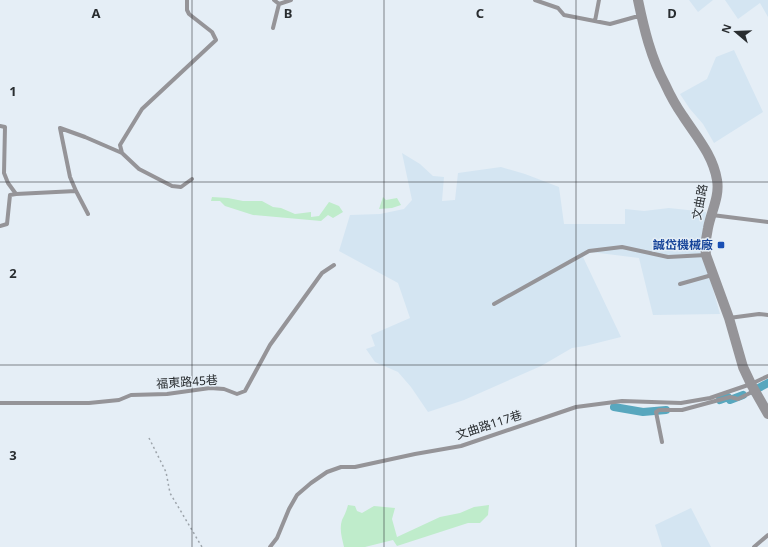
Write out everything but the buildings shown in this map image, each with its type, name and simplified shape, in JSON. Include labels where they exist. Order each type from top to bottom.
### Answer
[{"type":"street","name":"文曲路","points":[[638,0],[650,52],[664,83],[683,116],[701,140],[712,163],[717,180],[717,194],[705,244],[706,255],[712,275],[729,318],[743,367],[768,414]]},
{"type":"lane","points":[[122,154],[120,144],[142,109],[216,40],[212,32],[189,14],[187,10],[187,0]]},
{"type":"lane","points":[[274,0],[278,4]]},
{"type":"lane","points":[[278,4],[291,0]]},
{"type":"lane","points":[[535,0],[558,8],[564,15],[610,24],[635,17],[642,17]]},
{"type":"lane","points":[[595,21],[599,0]]},
{"type":"lane","points":[[273,28],[278,4]]},
{"type":"lane","points":[[0,126],[5,127],[4,173],[8,183],[16,194]]},
{"type":"lane","points":[[88,214],[70,177],[60,128],[85,137],[122,154],[139,169],[172,186],[181,187],[192,179]]},
{"type":"lane","points":[[0,226],[7,224],[10,195],[76,192]]},
{"type":"lane","points":[[711,215],[768,222]]},
{"type":"lane","points":[[494,304],[589,251],[622,247],[668,257],[706,255]]},
{"type":"lane","name":"福東路45巷","points":[[0,403],[89,403],[119,400],[131,395],[167,394],[210,388],[224,389],[237,394],[245,391],[270,345],[322,273],[334,266]]},
{"type":"lane","points":[[680,284],[712,275]]},
{"type":"lane","points":[[729,318],[768,314]]},
{"type":"lane","points":[[662,442],[656,412],[659,410],[682,410],[730,397],[738,399],[768,376]]},
{"type":"lane","name":"文曲路117巷","points":[[270,547],[277,538],[289,509],[297,495],[327,472],[341,467],[355,467],[461,446],[576,407],[622,401],[681,403],[753,388]]},
{"type":"lane","points":[[754,547],[768,535]]},
{"type":"path","points":[[149,438],[166,472],[170,493],[202,547]]},
{"type":"shaded area","points":[[689,0],[713,0],[698,12]]},
{"type":"shaded area","points":[[725,0],[768,0],[768,17],[760,3],[738,19]]},
{"type":"shaded area","points":[[734,50],[763,112],[714,143],[703,124],[680,94],[707,79],[716,57]]},
{"type":"shaded area","points":[[402,153],[420,164],[433,176],[444,177],[442,201],[455,200],[458,173],[501,167],[525,174],[559,187],[564,224],[625,224],[625,209],[644,211],[669,208],[706,212],[702,250],[720,314],[653,315],[639,258],[591,252],[583,257],[621,337],[572,348],[541,366],[464,400],[428,412],[411,387],[398,372],[375,362],[366,349],[375,346],[371,335],[410,318],[398,283],[339,251],[350,215],[380,214],[404,209],[412,200]]},
{"type":"shaded area","points":[[691,508],[711,547],[662,547],[655,525]]},
{"type":"green space","points":[[212,197],[243,201],[262,201],[273,207],[281,208],[295,214],[311,212],[311,217],[319,216],[329,202],[339,206],[343,212],[333,218],[328,215],[321,221],[253,215],[225,206],[220,201],[211,201]]},
{"type":"green space","points":[[383,197],[386,200],[397,198],[401,205],[392,208],[379,209]]},
{"type":"green space","points":[[348,505],[355,506],[357,511],[362,513],[374,506],[395,508],[392,519],[397,537],[440,517],[460,513],[474,507],[489,505],[488,515],[480,523],[468,523],[397,546],[393,540],[365,547],[344,547],[341,527]]},
{"type":"waterway","points":[[753,391],[768,383]]},
{"type":"waterway","points":[[720,400],[728,397],[730,400],[743,395]]},
{"type":"waterway","points":[[614,407],[643,412],[666,410]]},
{"type":"place","name":"誠岱機械廠","points":[[721,245]]}]
